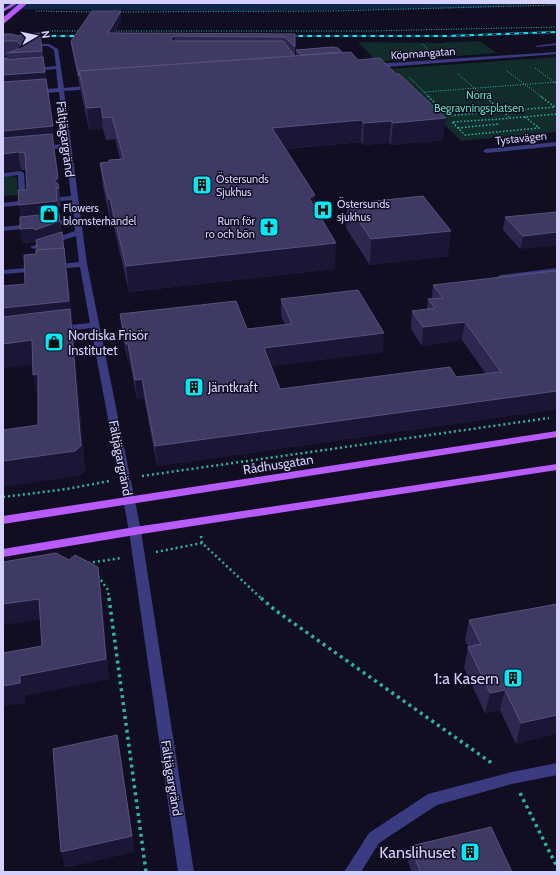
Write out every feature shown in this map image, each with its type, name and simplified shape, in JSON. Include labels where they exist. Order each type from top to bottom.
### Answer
[{"type":"main road","points":[[3,11],[16,3]]},
{"type":"main road","points":[[3,21],[25,3]]},
{"type":"main road","name":"Rådhusgatan","points":[[3,520],[557,434]]},
{"type":"main road","points":[[3,553],[135,531],[557,467]]},
{"type":"street","points":[[537,46],[557,44]]},
{"type":"street","name":"Fältjägargränd","points":[[3,46],[53,46],[56,49],[78,233],[130,501],[186,872]]},
{"type":"street","name":"Köpmangatan","points":[[366,67],[557,53]]},
{"type":"street","points":[[3,59],[19,58],[18,62],[5,65],[6,71],[14,70]]},
{"type":"street","points":[[28,69],[57,67]]},
{"type":"street","points":[[24,92],[99,86]]},
{"type":"street","name":"Tystavägen","points":[[486,151],[557,144]]},
{"type":"street","points":[[32,149],[68,146]]},
{"type":"street","points":[[3,175],[21,173],[26,203],[3,205]]},
{"type":"street","points":[[61,199],[74,198]]},
{"type":"street","points":[[3,228],[77,221]]},
{"type":"street","points":[[34,247],[78,233]]},
{"type":"street","points":[[3,272],[83,264]]},
{"type":"street","points":[[501,277],[557,270]]},
{"type":"street","points":[[52,330],[95,325]]},
{"type":"street","points":[[352,872],[374,838],[434,799],[512,778],[557,769]]},
{"type":"path","points":[[114,12],[332,11],[557,5]]},
{"type":"path","points":[[35,12],[98,12]]},
{"type":"path","points":[[105,31],[370,31],[557,27]]},
{"type":"path","points":[[43,30],[82,31]]},
{"type":"path","points":[[444,61],[510,118]]},
{"type":"path","points":[[408,77],[448,116],[555,107],[504,68]]},
{"type":"path","points":[[424,92],[554,82],[557,83]]},
{"type":"path","points":[[525,117],[539,128],[465,135],[452,122],[485,119],[496,120],[510,118],[557,114]]},
{"type":"path","points":[[496,120],[508,131]]},
{"type":"path","points":[[458,128],[500,124]]},
{"type":"path","points":[[3,497],[67,489],[125,478],[187,471],[500,424],[550,418]]},
{"type":"path","points":[[67,489],[68,511]]},
{"type":"path","points":[[198,522],[202,543],[236,576],[275,610],[512,778],[557,867]]},
{"type":"path","points":[[81,564],[88,563],[92,568]]},
{"type":"path","points":[[96,574],[108,590],[146,872]]},
{"type":"green space","points":[[479,41],[497,53],[377,62],[358,42],[438,43]]},
{"type":"green space","name":"Norra Begravningsplatsen","points":[[557,57],[557,132],[461,141],[387,69]]},
{"type":"green space","points":[[3,176],[12,176],[17,178],[18,195],[3,196]]},
{"type":"water","points":[[3,3],[557,3],[472,8],[236,11],[3,9]]},
{"type":"building","points":[[92,11],[121,11],[108,33],[295,34],[295,47],[285,37],[174,36],[171,39],[172,41],[283,41],[295,56],[79,71],[79,76],[71,41]]},
{"type":"building","points":[[40,33],[42,51],[7,53],[16,50],[21,47],[21,45],[17,41],[3,41],[3,34],[19,36],[22,34]]},
{"type":"building","points":[[332,47],[338,48],[342,52],[301,55],[296,50]]},
{"type":"building","name":"Östersunds Sjukhus","points":[[351,52],[358,60],[380,58],[446,118],[393,123],[391,121],[364,123],[362,120],[272,128],[315,195],[309,198],[336,243],[126,266],[100,163],[109,162],[109,160],[124,159],[112,117],[103,118],[101,107],[87,108],[79,71]]},
{"type":"building","points":[[43,57],[45,72],[3,75],[3,60]]},
{"type":"building","points":[[46,79],[53,126],[3,131],[3,82]]},
{"type":"building","points":[[52,134],[58,178],[54,181],[58,184],[59,188],[56,188],[57,201],[19,205],[18,190],[27,190],[25,153],[18,152],[3,154],[3,138]]},
{"type":"building","points":[[423,196],[451,231],[371,239],[347,204]]},
{"type":"building","points":[[557,212],[557,232],[523,236],[505,217]]},
{"type":"building","points":[[59,213],[60,221],[35,230],[34,228],[20,229],[20,217]]},
{"type":"building","points":[[62,232],[64,248],[37,250],[36,240]]},
{"type":"building","points":[[64,248],[69,301],[3,308],[3,286],[25,284],[24,255],[36,254],[36,250]]},
{"type":"building","points":[[554,271],[557,274],[557,391],[155,446],[142,379],[135,380],[120,314],[236,301],[247,329],[292,324],[281,299],[358,290],[384,333],[264,348],[280,389],[450,367],[456,377],[501,372],[465,322],[423,327],[412,311],[435,308],[428,299],[443,298],[433,285]]},
{"type":"building","points":[[70,309],[81,446],[75,451],[3,461],[3,430],[38,425],[38,374],[33,375],[32,340],[3,344],[3,317]]},
{"type":"building","points":[[56,553],[69,560],[75,555],[98,567],[106,659],[20,676],[20,683],[3,686],[3,653],[42,646],[39,599],[3,604],[3,562]]},
{"type":"building","name":"1:a Kasern","points":[[557,604],[557,715],[521,723],[505,690],[490,693],[468,647],[481,644],[469,620]]},
{"type":"building","points":[[117,735],[132,836],[61,852],[53,749]]},
{"type":"building","points":[[491,827],[512,872],[420,872],[411,846]]},
{"type":"railway","points":[[285,36],[447,36],[557,32]]},
{"type":"railway","points":[[29,36],[85,36]]},
{"type":"place","name":"Östersunds Sjukhus","points":[[202,185]]},
{"type":"place","name":"Östersunds sjukhus","points":[[323,210]]},
{"type":"place","name":"Flowers blomsterhandel","points":[[49,214]]},
{"type":"place","name":"Rum för ro och bön","points":[[269,227]]},
{"type":"place","name":"Nordiska Frisör Institutet","points":[[54,342]]},
{"type":"place","name":"Jämtkraft","points":[[194,387]]},
{"type":"place","name":"1:a Kasern","points":[[513,678]]},
{"type":"place","name":"Kanslihuset","points":[[470,852]]}]
